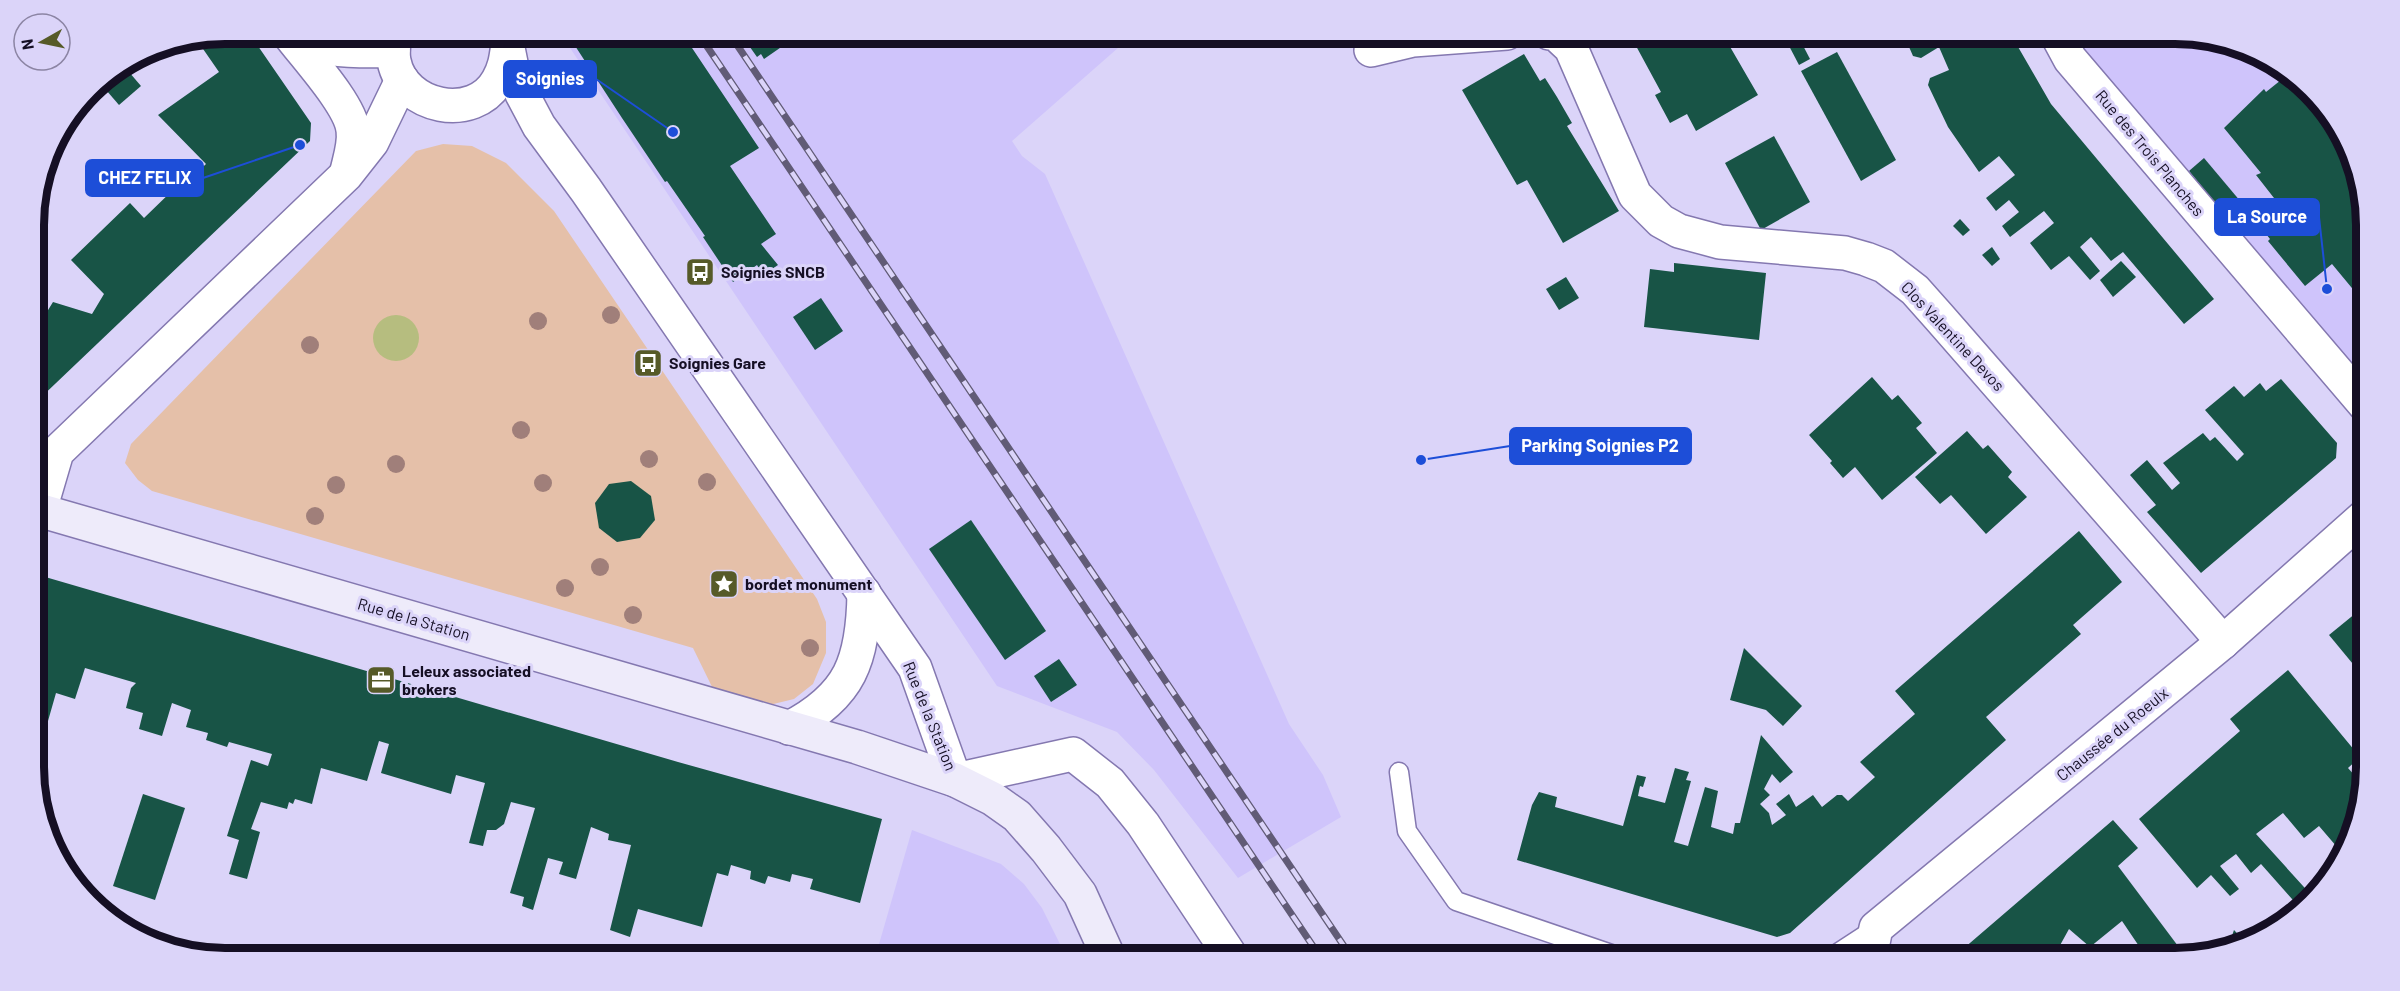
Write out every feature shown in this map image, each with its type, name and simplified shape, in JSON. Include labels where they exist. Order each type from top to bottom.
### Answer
[{"type":"street","points":[[1371,50],[1399,43]]},
{"type":"street","name":"Clos Valentine Devos","points":[[1566,43],[1571,48],[1635,195],[1660,221],[1679,231],[1720,242],[1845,253],[1884,266],[1915,290],[2223,642]]},
{"type":"street","name":"Rue des Trois Planches","points":[[2061,43],[2070,59],[2356,394]]},
{"type":"street","points":[[297,44],[347,108],[354,130],[353,147],[346,175]]},
{"type":"street","points":[[316,44],[334,50],[397,54],[414,93],[430,102],[448,106],[467,104],[484,96],[497,82],[506,64],[506,44]]},
{"type":"street","name":"Rue de la Station","points":[[507,44],[517,82],[539,126],[915,668],[955,780]]},
{"type":"street","name":"Rue de la Station","points":[[44,489],[57,452],[346,175],[372,142],[397,54]]},
{"type":"street","name":"Rue de la Station","points":[[484,96],[501,98],[539,126]]},
{"type":"street","name":"Rue de la Station","points":[[44,511],[857,747],[955,780],[993,799],[1017,816],[1046,849],[1080,894],[1104,948]]},
{"type":"street","name":"Chaussée du Roeulx","points":[[1873,943],[2223,642],[2356,524]]},
{"type":"street","points":[[789,728],[815,714],[840,690],[857,657],[864,628],[864,593]]},
{"type":"street","points":[[955,780],[1073,754],[1110,783],[1143,824],[1225,947]]},
{"type":"lane","points":[[1398,772],[1407,831],[1456,901],[1592,947]]},
{"type":"shaded area","points":[[2061,43],[2199,45],[2234,53],[2256,62],[2295,88],[2312,105],[2338,144],[2347,166],[2355,201],[2356,367],[2109,78],[2070,59]]},
{"type":"shaded area","points":[[567,44],[1123,44],[1012,141],[1022,156],[1045,174],[1289,724],[1323,775],[1341,817],[1238,878],[1154,770],[1117,732],[997,686]]},
{"type":"shaded area","points":[[443,144],[472,146],[506,163],[554,211],[817,599],[826,622],[826,653],[813,684],[794,699],[761,707],[715,693],[693,648],[152,491],[138,480],[125,463],[131,444],[416,151]]},
{"type":"shaded area","points":[[401,315],[413,321],[418,329],[418,347],[413,355],[405,360],[391,361],[379,355],[374,347],[373,333],[379,321],[387,316]]},
{"type":"shaded area","points":[[912,830],[1001,864],[1024,884],[1042,908],[1062,948],[878,948]]},
{"type":"building","points":[[1635,43],[1732,43],[1729,45],[1758,95],[1696,131],[1687,114],[1670,123],[1655,95],[1661,92]]},
{"type":"building","points":[[1788,43],[1802,43],[1810,59],[1799,65]]},
{"type":"building","points":[[1907,43],[2016,43],[2051,104],[2214,299],[2184,324],[2123,252],[2111,261],[2091,237],[2080,247],[2100,271],[2090,280],[2069,256],[2051,270],[2030,243],[2054,223],[2044,211],[2010,237],[2002,226],[2019,212],[2009,200],[1996,211],[1986,198],[2015,175],[1999,156],[1979,172],[1948,127],[1928,85],[1930,78],[1949,70],[1939,47],[1921,58],[1913,56]]},
{"type":"building","points":[[257,44],[311,123],[310,141],[44,394],[44,317],[53,302],[92,314],[104,294],[71,260],[130,203],[144,218],[176,187],[179,190],[206,164],[158,115],[219,72],[201,46]]},
{"type":"building","points":[[574,44],[689,44],[759,148],[730,166],[776,234],[761,244],[778,265],[763,275],[757,265],[733,282],[703,237],[705,236],[622,118]]},
{"type":"building","points":[[748,44],[786,44],[764,59],[761,54],[757,57]]},
{"type":"building","points":[[1837,52],[1896,160],[1861,181],[1801,71]]},
{"type":"building","points":[[1524,54],[1540,81],[1545,78],[1557,97],[1572,123],[1567,126],[1619,211],[1563,243],[1527,180],[1517,185],[1462,90]]},
{"type":"building","points":[[128,71],[141,86],[119,105],[105,89]]},
{"type":"building","points":[[2283,79],[2312,105],[2338,144],[2347,166],[2355,201],[2356,293],[2332,264],[2305,286],[2268,241],[2270,239],[2258,224],[2259,211],[2274,198],[2256,175],[2261,173],[2224,128],[2264,89],[2266,92]]},
{"type":"building","points":[[1774,136],[1810,202],[1761,230],[1725,163]]},
{"type":"building","points":[[2204,158],[2241,202],[2225,215],[2189,171]]},
{"type":"building","points":[[1960,219],[1970,230],[1963,236],[1953,226]]},
{"type":"building","points":[[1992,247],[2000,259],[1992,266],[1982,255]]},
{"type":"building","points":[[2121,261],[2136,277],[2113,297],[2100,280]]},
{"type":"building","points":[[1674,263],[1766,273],[1759,340],[1644,327],[1650,269],[1674,272]]},
{"type":"building","points":[[1566,277],[1579,298],[1559,310],[1546,289]]},
{"type":"building","points":[[821,298],[843,331],[815,350],[793,317]]},
{"type":"building","points":[[1872,377],[1892,400],[1898,395],[1922,423],[1916,428],[1937,453],[1882,500],[1855,467],[1843,478],[1830,463],[1832,461],[1809,435]]},
{"type":"building","points":[[2281,379],[2337,443],[2336,458],[2201,573],[2147,512],[2156,505],[2130,475],[2147,460],[2172,490],[2180,483],[2163,463],[2203,433],[2210,441],[2215,437],[2237,461],[2244,454],[2205,410],[2234,386],[2244,397],[2260,383],[2266,391]]},
{"type":"building","points":[[1967,431],[1983,449],[1988,445],[2012,472],[2008,477],[2027,497],[1986,534],[1951,495],[1940,504],[1915,477]]},
{"type":"building","points":[[631,481],[651,496],[655,520],[640,538],[617,542],[599,528],[595,503],[609,484]]},
{"type":"building","points":[[971,520],[1046,631],[1005,660],[929,549]]},
{"type":"building","points":[[2079,531],[2122,582],[2073,625],[2081,634],[1986,717],[2006,740],[1790,933],[1777,937],[1517,860],[1532,805],[1539,792],[1557,797],[1555,807],[1623,826],[1637,775],[1646,777],[1643,787],[1640,786],[1638,796],[1665,803],[1675,768],[1689,772],[1686,780],[1691,781],[1674,842],[1688,846],[1705,787],[1718,791],[1711,827],[1733,834],[1735,823],[1740,823],[1761,735],[1793,772],[1780,783],[1772,774],[1764,789],[1770,795],[1760,804],[1769,813],[1772,825],[1786,815],[1776,804],[1789,794],[1796,807],[1813,795],[1822,807],[1837,795],[1842,795],[1848,801],[1875,777],[1860,762],[1915,714],[1895,691]]},
{"type":"building","points":[[44,577],[678,762],[882,819],[860,903],[810,889],[813,879],[792,874],[790,882],[768,876],[765,884],[750,879],[751,871],[731,865],[728,876],[717,873],[702,927],[638,909],[630,937],[610,930],[631,845],[608,840],[609,834],[591,827],[576,879],[559,874],[563,862],[548,858],[533,910],[522,906],[524,897],[510,893],[535,808],[511,802],[504,824],[496,830],[487,830],[483,846],[469,843],[485,783],[456,775],[451,794],[381,773],[389,744],[379,741],[367,781],[321,768],[312,804],[295,799],[293,804],[289,802],[287,809],[261,802],[251,829],[260,832],[247,879],[229,874],[239,840],[227,836],[251,760],[268,766],[272,754],[229,742],[227,747],[206,740],[208,733],[186,727],[191,710],[172,703],[162,736],[139,729],[143,713],[126,708],[131,688],[136,683],[85,668],[75,699],[56,693],[44,735]]},
{"type":"building","points":[[2356,613],[2356,668],[2329,635]]},
{"type":"building","points":[[1744,648],[1802,706],[1783,726],[1766,710],[1730,700]]},
{"type":"building","points":[[1059,659],[1077,685],[1051,702],[1034,676]]},
{"type":"building","points":[[2288,670],[2356,752],[2356,761],[2348,768],[2356,777],[2355,790],[2347,825],[2338,848],[2319,826],[2304,838],[2283,813],[2256,834],[2308,891],[2295,902],[2261,864],[2251,873],[2236,854],[2220,866],[2239,889],[2230,896],[2211,875],[2197,888],[2139,819],[2240,731],[2230,719]]},
{"type":"building","points":[[143,794],[185,808],[155,900],[113,886]]},
{"type":"building","points":[[2113,820],[2138,848],[2118,866],[2179,947],[2140,947],[2122,921],[2090,947],[2069,929],[2059,947],[1965,947]]},
{"type":"building","points":[[2234,930],[2239,936],[2231,938]]},
{"type":"railway","points":[[705,44],[1314,947]]},
{"type":"railway","points":[[736,44],[1345,947]]},
{"type":"place","name":"Soignies","points":[[673,132]]},
{"type":"place","name":"CHEZ FELIX","points":[[300,145]]},
{"type":"place","name":"Soignies SNCB","points":[[700,272]]},
{"type":"place","name":"La Source","points":[[2327,289]]},
{"type":"place","name":"Soignies Gare","points":[[648,363]]},
{"type":"place","name":"Parking Soignies P2","points":[[1421,460]]},
{"type":"place","name":"bordet monument","points":[[724,584]]},
{"type":"place","name":"Leleux associated brokers","points":[[381,680]]}]
